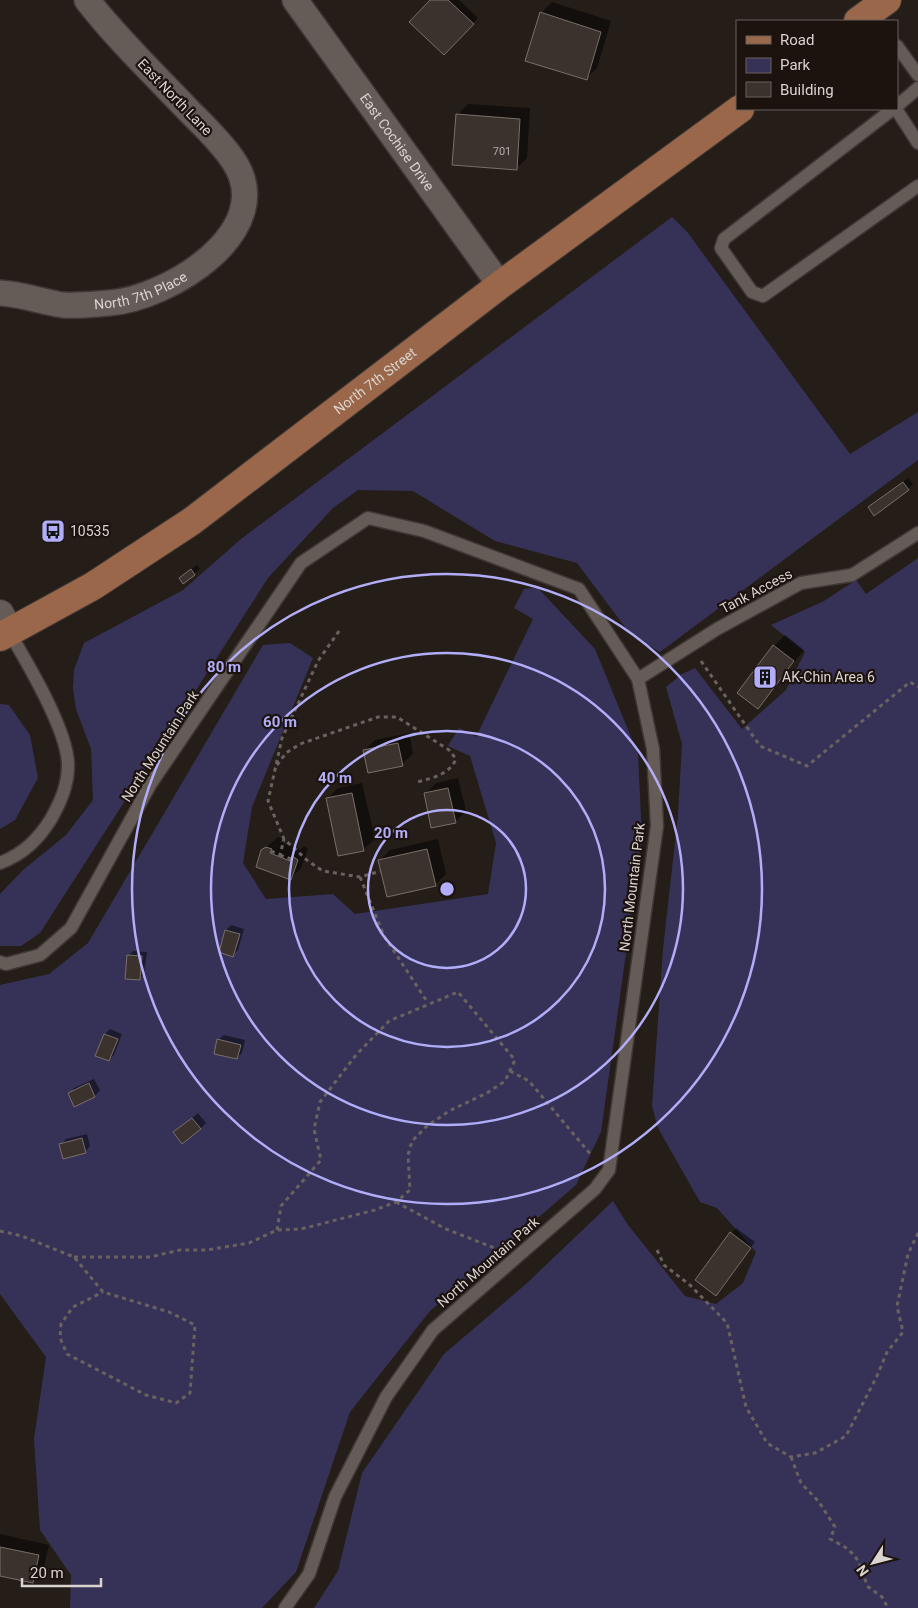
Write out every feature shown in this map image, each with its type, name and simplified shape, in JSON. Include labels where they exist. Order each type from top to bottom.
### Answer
[{"type":"main road","name":"North 7th Street","points":[[3,628],[93,586],[192,521],[500,285],[739,110]]},
{"type":"street","name":"East North Lane","points":[[87,0],[141,62],[234,160],[244,184],[244,203]]},
{"type":"street","name":"East Cochise Drive","points":[[295,0],[500,285]]},
{"type":"street","name":"North 7th Place","points":[[0,293],[64,305],[111,303],[155,292],[198,268],[215,252],[237,226],[244,203]]},
{"type":"lane","points":[[898,47],[918,75]]},
{"type":"lane","points":[[898,105],[918,88]]},
{"type":"lane","points":[[892,110],[724,239],[722,248],[752,292],[764,296],[918,186]]},
{"type":"lane","points":[[896,110],[918,143]]},
{"type":"lane","name":"North Mountain Park","points":[[0,962],[6,964],[40,955],[71,928],[150,785],[301,563],[368,518],[424,531],[579,589],[638,679],[653,749],[657,826],[609,1170],[595,1188],[433,1330],[386,1397],[335,1497],[309,1574],[285,1608]]},
{"type":"lane","name":"Tank Access","points":[[638,679],[717,630],[801,583],[852,575],[918,533]]},
{"type":"lane","points":[[0,862],[19,855],[44,831],[64,796],[68,763],[59,730],[35,676],[3,628]]},
{"type":"path","points":[[339,631],[318,661],[282,738],[268,801],[284,839],[308,861],[323,871],[360,877],[381,871]]},
{"type":"path","points":[[691,646],[760,746],[807,766],[910,682],[918,687]]},
{"type":"path","points":[[276,765],[286,753],[300,744],[378,717],[397,717],[449,750],[456,759],[452,768],[436,777],[416,782]]},
{"type":"path","points":[[280,855],[284,839]]},
{"type":"path","points":[[271,852],[291,859]]},
{"type":"path","points":[[360,877],[384,936],[428,1003]]},
{"type":"path","points":[[0,1231],[22,1236],[74,1257],[150,1257],[180,1250],[207,1250],[248,1243],[277,1230],[301,1229],[365,1213],[396,1202],[410,1190],[408,1155],[412,1141],[427,1126],[449,1111],[487,1093],[505,1081],[515,1060],[458,992],[428,1003],[389,1022],[356,1055],[320,1102],[314,1129],[321,1160],[281,1206],[277,1230]]},
{"type":"path","points":[[510,1071],[529,1080],[590,1154]]},
{"type":"path","points":[[396,1202],[446,1229],[498,1250],[536,1239]]},
{"type":"path","points":[[656,1250],[664,1265],[690,1285],[727,1323],[746,1407],[767,1444],[791,1457],[815,1454],[846,1436],[877,1376],[887,1352],[902,1332],[897,1306],[908,1254],[918,1233]]},
{"type":"path","points":[[74,1257],[103,1292],[169,1312],[195,1325],[190,1393],[176,1403],[146,1395],[92,1369],[67,1354],[60,1338],[61,1324],[73,1307],[103,1292]]},
{"type":"path","points":[[791,1457],[802,1484],[819,1502],[835,1527],[830,1539],[845,1547],[855,1556],[863,1571],[867,1586],[882,1598],[888,1608]]},
{"type":"green space","points":[[672,217],[688,233],[850,454],[918,412],[918,460],[660,652],[631,635],[577,563],[495,541],[413,491],[358,490],[333,508],[268,578],[40,933],[21,946],[0,946],[0,894],[23,870],[66,835],[93,800],[91,749],[76,709],[73,688],[74,670],[84,643],[183,590],[241,539]]},
{"type":"green space","points":[[918,558],[918,1608],[314,1608],[338,1571],[362,1473],[444,1354],[526,1284],[613,1201],[628,1225],[685,1296],[716,1304],[743,1283],[756,1252],[717,1208],[700,1202],[658,1128],[652,1106],[663,949],[678,815],[682,744],[666,687],[682,674],[695,668],[742,729],[786,690],[805,652],[771,625],[824,601],[856,580],[866,594]]},
{"type":"green space","points":[[537,587],[595,649],[638,754],[642,839],[601,1132],[576,1185],[430,1311],[350,1412],[296,1572],[262,1608],[70,1608],[71,1575],[40,1530],[34,1439],[46,1357],[0,1294],[0,985],[49,974],[88,943],[263,645],[290,643],[313,658],[252,807],[243,863],[266,899],[333,894],[355,914],[488,894],[496,843],[470,756],[448,746],[459,728],[476,737],[533,619],[514,608],[524,589]]},
{"type":"green space","points":[[0,704],[9,705],[30,735],[38,778],[15,820],[0,829]]},
{"type":"building","points":[[430,0],[448,0],[474,24],[444,55],[409,22]]},
{"type":"building","points":[[540,12],[601,32],[587,80],[525,61]]},
{"type":"building","points":[[456,114],[520,119],[517,170],[452,165]]},
{"type":"building","points":[[903,482],[909,490],[874,516],[868,507]]},
{"type":"building","points":[[191,569],[195,575],[183,584],[179,578]]},
{"type":"building","name":"AK-Chin Area 6","points":[[773,645],[794,661],[758,709],[737,693]]},
{"type":"building","points":[[398,743],[403,766],[368,773],[363,750]]},
{"type":"building","points":[[448,788],[456,823],[431,828],[424,793]]},
{"type":"building","points":[[352,793],[364,851],[338,856],[326,798]]},
{"type":"building","points":[[266,847],[272,849],[270,853],[290,861],[292,856],[298,860],[291,880],[256,867],[261,850]]},
{"type":"building","points":[[427,849],[436,886],[387,897],[378,860]]},
{"type":"building","points":[[225,930],[240,934],[233,957],[219,952]]},
{"type":"building","points":[[127,955],[142,956],[140,980],[125,979]]},
{"type":"building","points":[[104,1034],[118,1039],[109,1061],[95,1056]]},
{"type":"building","points":[[217,1039],[241,1045],[237,1059],[214,1054]]},
{"type":"building","points":[[89,1083],[95,1097],[74,1107],[68,1093]]},
{"type":"building","points":[[192,1118],[201,1129],[182,1144],[173,1132]]},
{"type":"building","points":[[82,1138],[86,1153],[63,1159],[59,1144]]},
{"type":"building","points":[[730,1232],[751,1248],[716,1296],[695,1280]]},
{"type":"building","points":[[0,1547],[39,1555],[33,1583],[0,1576]]},
{"type":"place","name":"10535","points":[[53,531]]},
{"type":"place","name":"AK-Chin Area 6","points":[[765,677]]}]
